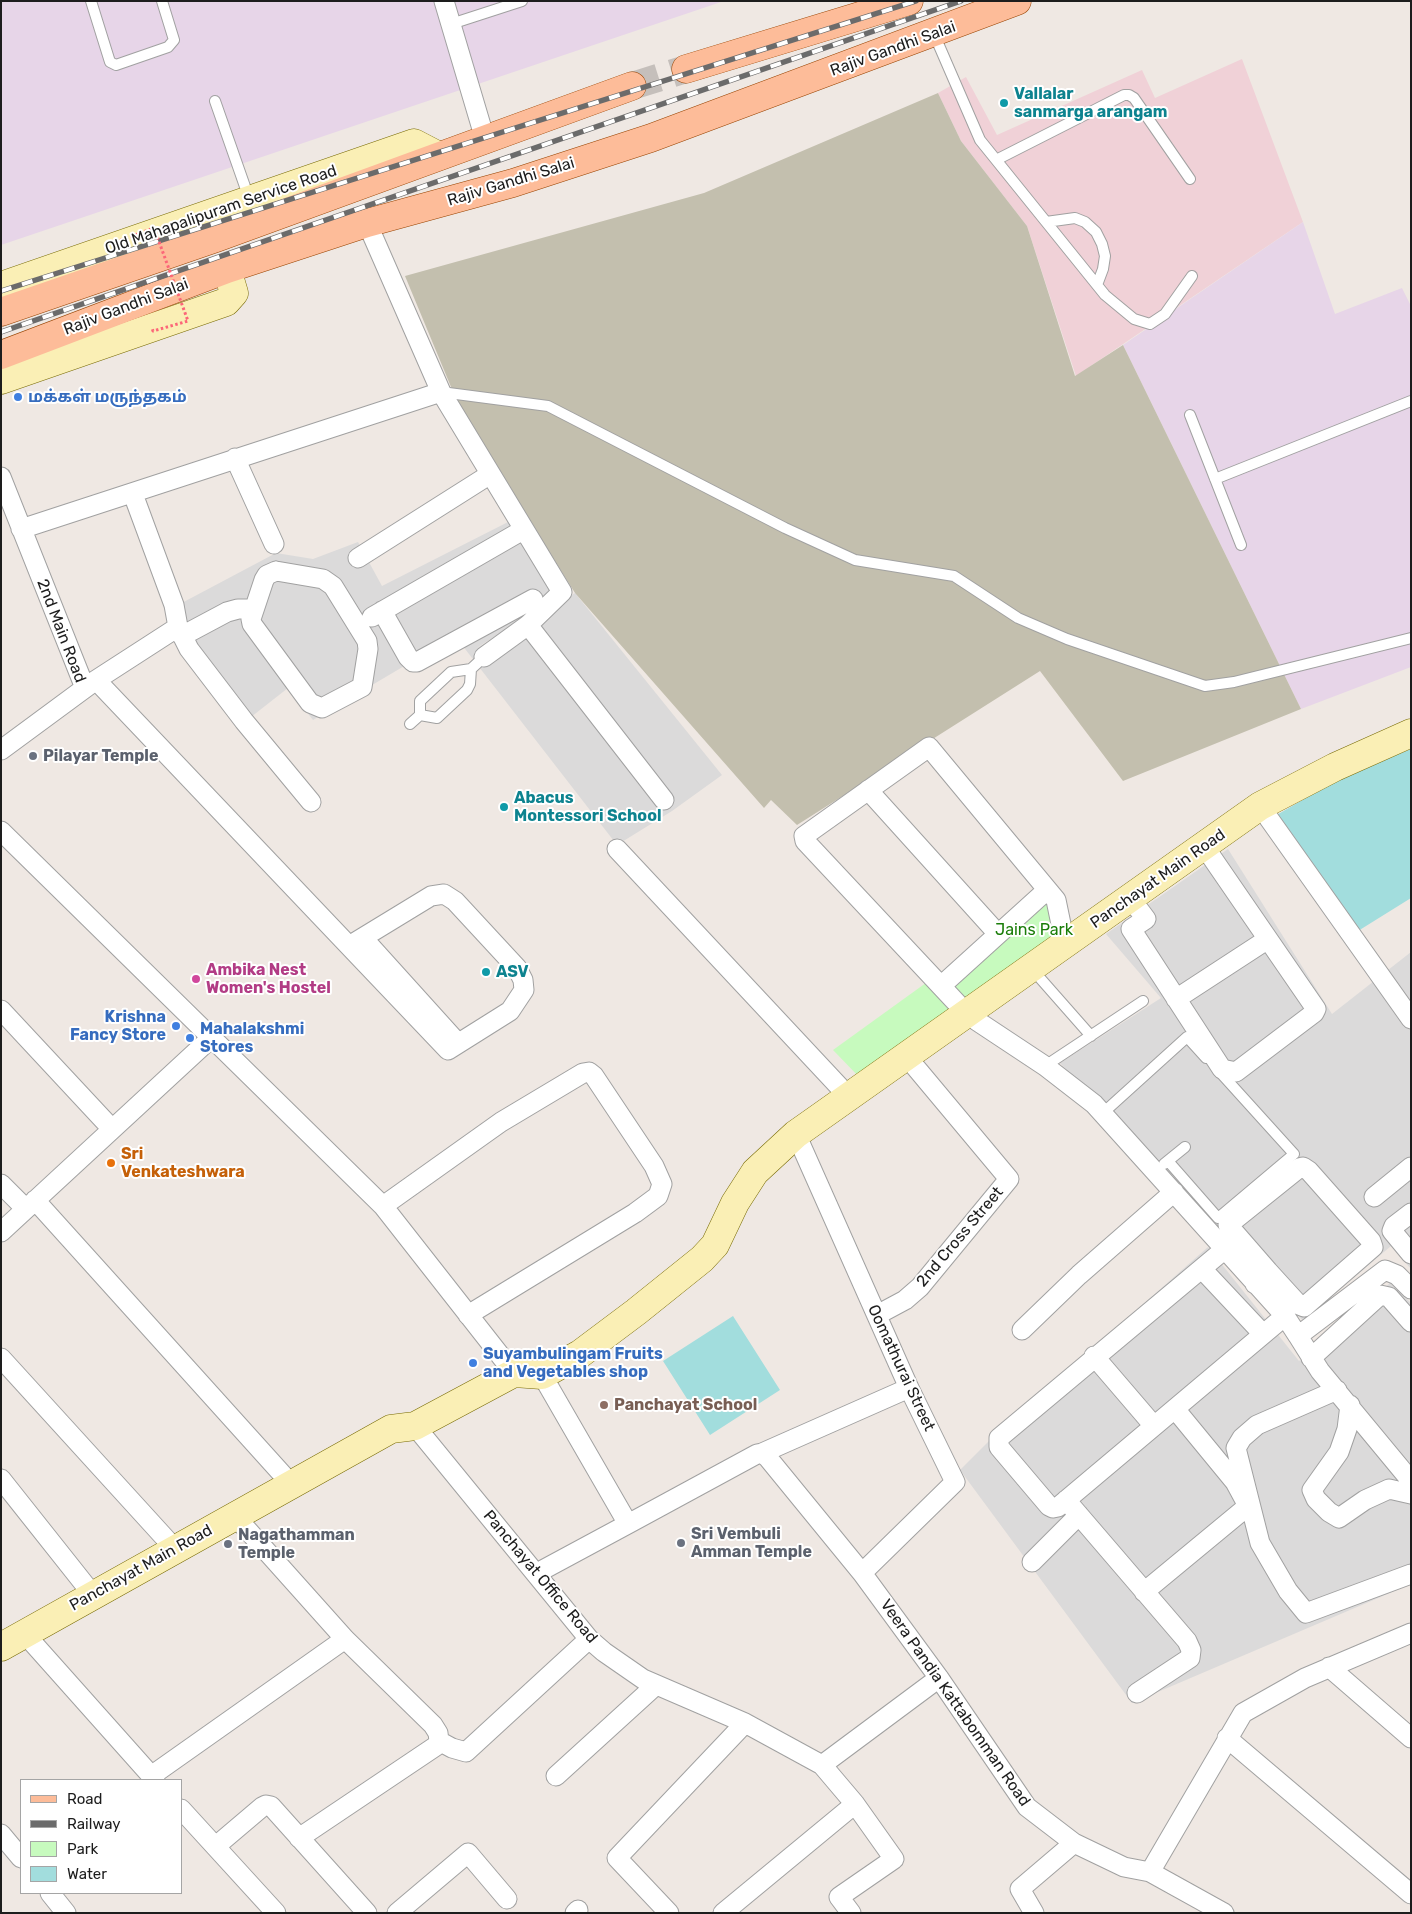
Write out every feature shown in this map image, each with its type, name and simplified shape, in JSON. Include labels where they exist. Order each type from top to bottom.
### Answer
[{"type":"main road","name":"Rajiv Gandhi Salai","points":[[1,355],[228,269],[367,222],[513,183],[651,138],[1018,1]]},
{"type":"main road","points":[[686,69],[907,2],[924,37]]},
{"type":"main road","name":"Rajiv Gandhi Salai","points":[[1,312],[254,211],[439,156],[632,86]]},
{"type":"street","points":[[444,1],[485,139]]},
{"type":"street","name":"Old Mahapalipuram Service Road","points":[[1,286],[122,245],[254,211]]},
{"type":"street","points":[[367,222],[440,392],[562,592],[528,625],[477,663]]},
{"type":"street","points":[[1,380],[226,302],[234,293],[228,269]]},
{"type":"street","points":[[21,529],[133,494],[235,458],[440,392]]},
{"type":"street","points":[[235,458],[274,544]]},
{"type":"street","points":[[358,558],[489,475]]},
{"type":"street","name":"2nd Main Road","points":[[1,477],[21,529],[91,684],[1,750]]},
{"type":"street","points":[[133,494],[174,605],[180,631],[189,649],[244,722],[311,802]]},
{"type":"street","points":[[358,625],[523,530]]},
{"type":"street","points":[[276,571],[328,581],[358,625],[368,649],[362,687],[322,708],[310,703],[252,624],[254,609],[264,580],[268,574],[276,571]]},
{"type":"street","points":[[382,611],[413,662],[418,662],[533,599]]},
{"type":"street","points":[[254,609],[238,608],[180,631],[91,684],[356,942],[453,1047],[510,1010],[524,990],[523,980],[517,968],[455,901],[444,894],[431,896],[356,942]]},
{"type":"street","points":[[528,625],[664,800]]},
{"type":"street","name":"Panchayat Main Road","points":[[542,1375],[580,1354],[702,1259],[715,1245],[735,1203],[755,1172],[796,1134],[848,1096],[968,1015],[1260,806],[1335,766],[1411,734]]},
{"type":"street","points":[[1072,941],[1062,929],[1056,900],[929,747],[811,829],[804,836],[806,841],[968,1015],[1045,1066],[1094,1104],[1161,1166],[1174,1192],[1225,1248],[1261,1277],[1299,1306],[1304,1307],[1373,1247],[1371,1241],[1309,1171],[1303,1167],[1298,1168],[1228,1225],[1261,1277],[1283,1314],[1298,1336],[1311,1358],[1411,1481]]},
{"type":"street","points":[[868,790],[998,934]]},
{"type":"street","points":[[1260,806],[1411,1019]]},
{"type":"street","points":[[1,831],[210,1039],[383,1206],[514,1373]]},
{"type":"street","points":[[1131,899],[1146,919],[1131,929],[1222,1069],[1236,1072],[1314,1013],[1316,1009],[1204,846]]},
{"type":"street","points":[[617,849],[848,1096]]},
{"type":"street","points":[[941,986],[1047,890]]},
{"type":"street","points":[[1176,999],[1268,939]]},
{"type":"street","points":[[1,1010],[112,1129]]},
{"type":"street","points":[[1,1232],[210,1039]]},
{"type":"street","name":"2nd Cross Street","points":[[877,1315],[905,1300],[920,1287],[1009,1179],[906,1057]]},
{"type":"street","points":[[383,1206],[501,1122],[583,1073],[589,1072],[594,1076],[654,1166],[662,1184],[658,1196],[635,1213],[468,1315]]},
{"type":"street","name":"Oomathurai Street","points":[[796,1134],[909,1388],[955,1482],[862,1573]]},
{"type":"street","points":[[1374,1197],[1411,1167]]},
{"type":"street","points":[[1,1184],[30,1204],[292,1484]]},
{"type":"street","points":[[1022,1330],[1079,1275],[1174,1192]]},
{"type":"street","points":[[1411,1213],[1394,1226],[1392,1231],[1411,1254]]},
{"type":"street","points":[[1225,1248],[1202,1269],[1094,1356],[999,1438],[997,1443],[1049,1506],[1053,1508],[1066,1500],[1263,1334],[1283,1314]]},
{"type":"street","points":[[1202,1269],[1263,1334]]},
{"type":"street","points":[[1298,1336],[1385,1270],[1397,1275],[1411,1289]]},
{"type":"street","points":[[1311,1358],[1380,1296],[1389,1297],[1411,1322]]},
{"type":"street","points":[[1094,1356],[1154,1426]]},
{"type":"street","points":[[1,1358],[174,1549]]},
{"type":"street","points":[[415,1426],[514,1373],[542,1375],[628,1524]]},
{"type":"street","points":[[537,1573],[760,1454],[909,1388]]},
{"type":"street","points":[[1337,1390],[1257,1425],[1242,1438],[1236,1448],[1260,1543],[1288,1591],[1306,1613],[1411,1574]]},
{"type":"street","points":[[1350,1405],[1347,1429],[1339,1452],[1312,1490],[1316,1500],[1339,1518],[1365,1500],[1389,1489],[1411,1494]]},
{"type":"street","points":[[1144,1592],[1248,1506],[1235,1482],[1175,1409]]},
{"type":"street","name":"Panchayat Main Road","points":[[1,1647],[391,1429],[415,1426]]},
{"type":"street","name":"Panchayat Office Road","points":[[415,1426],[589,1639],[643,1679],[745,1723],[822,1765],[855,1804],[894,1859],[839,1897],[851,1913]]},
{"type":"street","name":"Veera Pandia Kattabomman Road","points":[[760,1454],[774,1465],[862,1573],[938,1678],[1027,1807],[1074,1843],[1124,1868],[1150,1872],[1224,1913]]},
{"type":"street","points":[[1,1479],[93,1595]]},
{"type":"street","points":[[1066,1500],[1187,1641],[1191,1650],[1190,1658],[1137,1694]]},
{"type":"street","points":[[1032,1562],[1079,1515]]},
{"type":"street","points":[[235,1516],[345,1639],[438,1733],[439,1741],[436,1746],[300,1838]]},
{"type":"street","points":[[24,1633],[153,1778],[345,1639]]},
{"type":"street","points":[[1150,1872],[1243,1713],[1329,1667],[1411,1633]]},
{"type":"street","points":[[439,1741],[452,1748],[466,1752],[589,1639]]},
{"type":"street","points":[[1329,1667],[1411,1738]]},
{"type":"street","points":[[822,1765],[938,1678]]},
{"type":"street","points":[[556,1776],[656,1685]]},
{"type":"street","points":[[668,1913],[617,1858],[745,1723]]},
{"type":"street","points":[[1227,1738],[1411,1894]]},
{"type":"street","points":[[723,1913],[855,1804]]},
{"type":"street","points":[[216,1846],[266,1805],[275,1810],[367,1913]]},
{"type":"street","points":[[182,1810],[276,1913]]},
{"type":"street","points":[[1,1834],[20,1857]]},
{"type":"street","points":[[1034,1913],[1020,1889],[1074,1843]]},
{"type":"street","points":[[397,1913],[468,1853],[507,1899]]},
{"type":"street","points":[[51,1894],[66,1913]]},
{"type":"lane","points":[[91,1],[110,62],[116,65],[168,47],[174,40],[162,1]]},
{"type":"lane","points":[[451,24],[522,1]]},
{"type":"lane","points":[[924,37],[980,140],[1105,295],[1134,319],[1150,324],[1165,314],[1192,276]]},
{"type":"lane","points":[[996,160],[1124,95],[1129,95],[1134,98],[1190,179]]},
{"type":"lane","points":[[214,101],[254,211]]},
{"type":"lane","points":[[1046,222],[1075,218],[1085,222],[1096,232],[1105,256],[1103,269],[1097,285]]},
{"type":"lane","points":[[440,392],[548,406],[785,528],[855,560],[954,576],[1018,618],[1067,639],[1205,686],[1234,682],[1411,638]]},
{"type":"lane","points":[[1215,479],[1411,402]]},
{"type":"lane","points":[[1190,415],[1242,545]]},
{"type":"lane","points":[[420,715],[437,718],[467,690],[477,663]]},
{"type":"lane","points":[[410,724],[420,715],[420,701],[451,672],[477,663]]},
{"type":"lane","points":[[1032,969],[1091,1036]]},
{"type":"lane","points":[[1045,1066],[1144,1001]]},
{"type":"lane","points":[[1103,1113],[1188,1037],[1294,1154],[1218,1218],[1161,1166],[1185,1147]]},
{"type":"path","points":[[122,245],[120,240],[154,228],[188,321],[153,331],[152,328]]},
{"type":"shaded area","points":[[1,1],[724,1],[1,245]]},
{"type":"shaded area","points":[[1242,59],[1303,222],[1076,376],[1027,226],[961,141],[938,93],[966,77],[997,135],[1142,70],[1155,98]]},
{"type":"shaded area","points":[[938,93],[961,141],[1027,226],[1075,376],[1123,345],[1301,709],[1123,781],[1040,671],[797,825],[771,800],[764,808],[575,593],[461,411],[405,276],[704,193]]},
{"type":"shaded area","points":[[1303,222],[1335,314],[1402,288],[1411,306],[1411,667],[1301,709],[1123,345]]},
{"type":"shaded area","points":[[512,520],[558,596],[475,649],[575,593],[722,775],[672,811],[617,845],[455,636],[313,720],[288,688],[251,717],[194,643],[178,605],[276,553],[313,559],[358,542],[382,586]]},
{"type":"shaded area","points":[[1228,849],[1332,1014],[1411,952],[1411,1269],[1391,1246],[1303,1321],[1060,1063],[1161,998],[1106,934]]},
{"type":"shaded area","points":[[1208,1247],[1299,1361],[1390,1283],[1411,1303],[1411,1584],[1132,1703],[960,1470],[994,1436]]},
{"type":"green space","name":"Jains Park","points":[[1045,897],[1071,930],[862,1080],[833,1050]]},
{"type":"water","points":[[1411,749],[1411,898],[1358,931],[1275,816],[1342,777]]},
{"type":"water","points":[[733,1316],[780,1390],[710,1435],[663,1361]]},
{"type":"tunnel","points":[[632,86],[686,69]]},
{"type":"railway","points":[[1,291],[916,1]]},
{"type":"railway","points":[[1,332],[961,1]]},
{"type":"place","name":"Vallalar sanmarga arangam","points":[[1004,103]]},
{"type":"place","name":"மக்கள் மருந்தகம்","points":[[18,397]]},
{"type":"place","name":"Pilayar Temple","points":[[33,756]]},
{"type":"place","name":"Abacus Montessori School","points":[[504,807]]},
{"type":"place","name":"ASV","points":[[486,972]]},
{"type":"place","name":"Ambika Nest Women's Hostel","points":[[196,979]]},
{"type":"place","name":"Krishna Fancy Store","points":[[176,1026]]},
{"type":"place","name":"Mahalakshmi Stores","points":[[190,1038]]},
{"type":"place","name":"Sri Venkateshwara","points":[[111,1163]]},
{"type":"place","name":"Suyambulingam Fruits and Vegetables shop","points":[[473,1363]]},
{"type":"place","name":"Panchayat School","points":[[604,1405]]},
{"type":"place","name":"Sri Vembuli Amman Temple","points":[[681,1543]]},
{"type":"place","name":"Nagathamman Temple","points":[[228,1544]]}]
